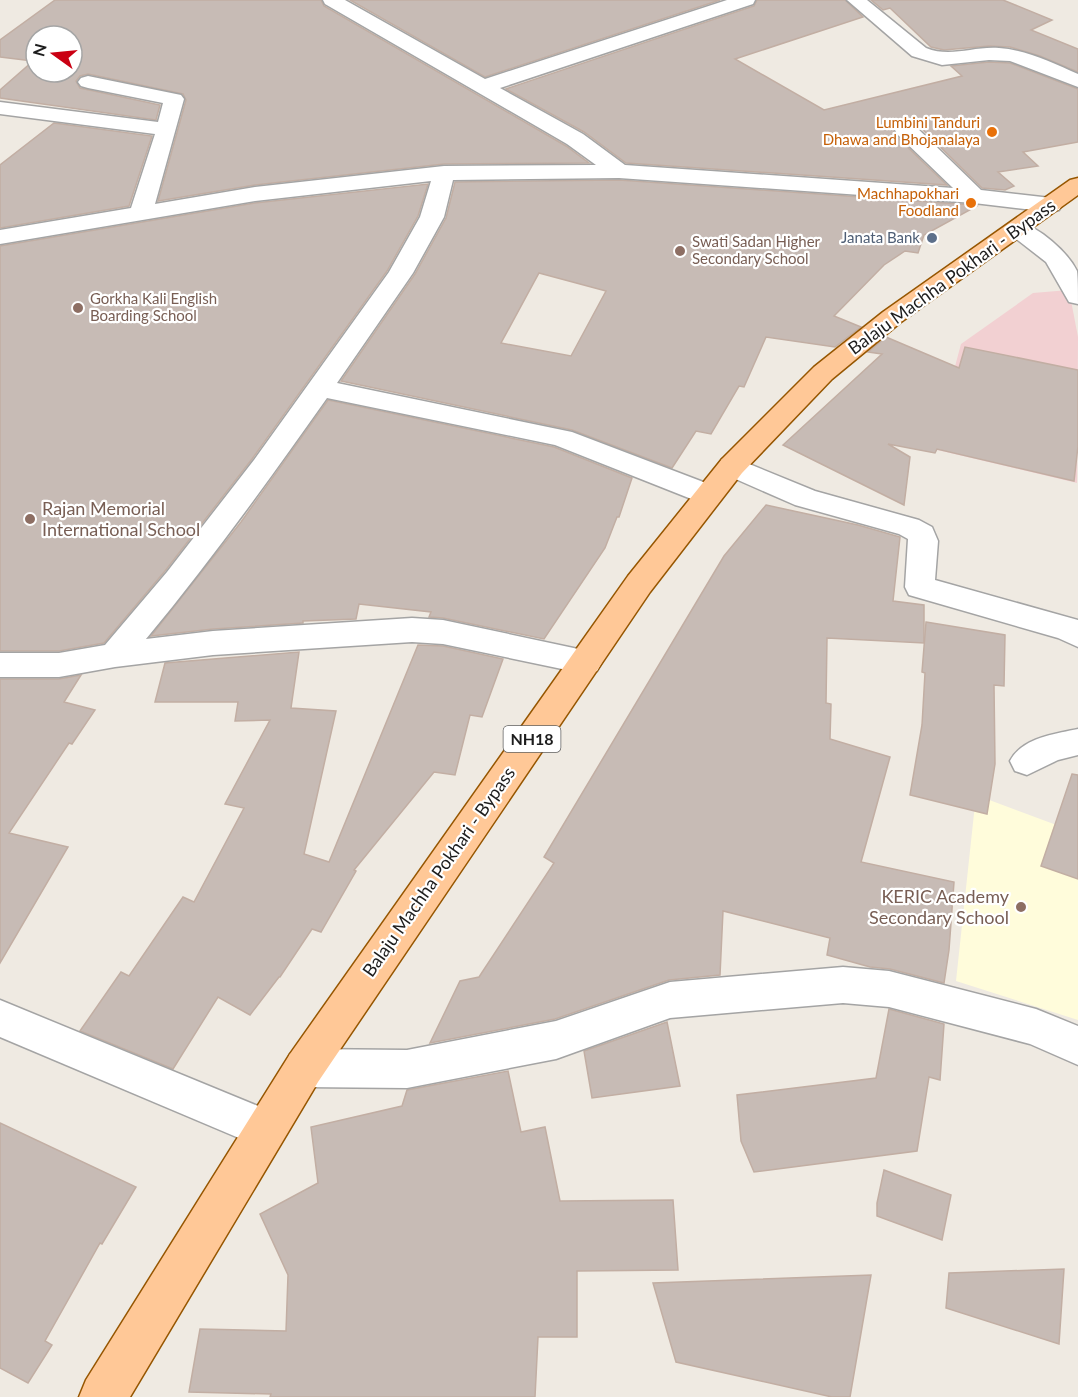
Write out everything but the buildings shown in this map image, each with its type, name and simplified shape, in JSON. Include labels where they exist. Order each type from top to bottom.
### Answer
[{"type":"main road","name":"Balaju Machha Pokhari - Bypass","points":[[102,1397],[304,1068],[639,584],[732,466],[823,374],[892,317],[1078,185]]},
{"type":"street","points":[[332,0],[575,139],[619,171]]},
{"type":"street","points":[[485,86],[746,0]]},
{"type":"street","points":[[856,0],[918,52],[930,57],[952,61],[991,53],[1002,54],[1018,57],[1078,81]]},
{"type":"street","points":[[88,82],[174,99],[141,212]]},
{"type":"street","points":[[0,108],[167,129]]},
{"type":"street","points":[[906,130],[974,196]]},
{"type":"street","points":[[0,237],[255,194],[444,173],[619,171],[974,196],[1051,205]]},
{"type":"street","points":[[115,656],[178,580],[401,273],[432,217],[444,173]]},
{"type":"street","points":[[1018,229],[1078,248]]},
{"type":"street","points":[[1018,229],[1055,255],[1071,279],[1078,297]]},
{"type":"street","points":[[319,388],[562,438],[710,495]]},
{"type":"street","points":[[732,466],[805,498],[909,527],[922,534],[925,548],[919,568],[920,587],[1069,629],[1078,635]]},
{"type":"street","points":[[0,665],[59,665],[213,643],[411,630],[443,632],[586,662]]},
{"type":"street","points":[[1027,761],[1050,748],[1078,742]]},
{"type":"street","points":[[304,1068],[407,1069],[556,1040],[670,1000],[843,985],[889,989],[1036,1027],[1078,1046]]},
{"type":"street","points":[[0,1018],[265,1129]]},
{"type":"shaded area","points":[[1069,290],[1078,337],[1077,483],[933,449],[961,344],[1033,293]]},
{"type":"shaded area","name":"KERIC Academy Secondary School","points":[[976,795],[1078,833],[1078,1020],[956,981]]},
{"type":"place","name":"Lumbini Tanduri Dhawa and Bhojanalaya","points":[[992,132]]},
{"type":"place","name":"Machhapokhari Foodland","points":[[971,203]]},
{"type":"place","name":"Janata Bank","points":[[932,238]]},
{"type":"place","name":"Swati Sadan Higher Secondary School","points":[[680,251]]},
{"type":"place","name":"Gorkha Kali English Boarding School","points":[[78,308]]},
{"type":"place","name":"Rajan Memorial International School","points":[[30,519]]},
{"type":"place","name":"KERIC Academy Secondary School","points":[[1021,907]]}]
